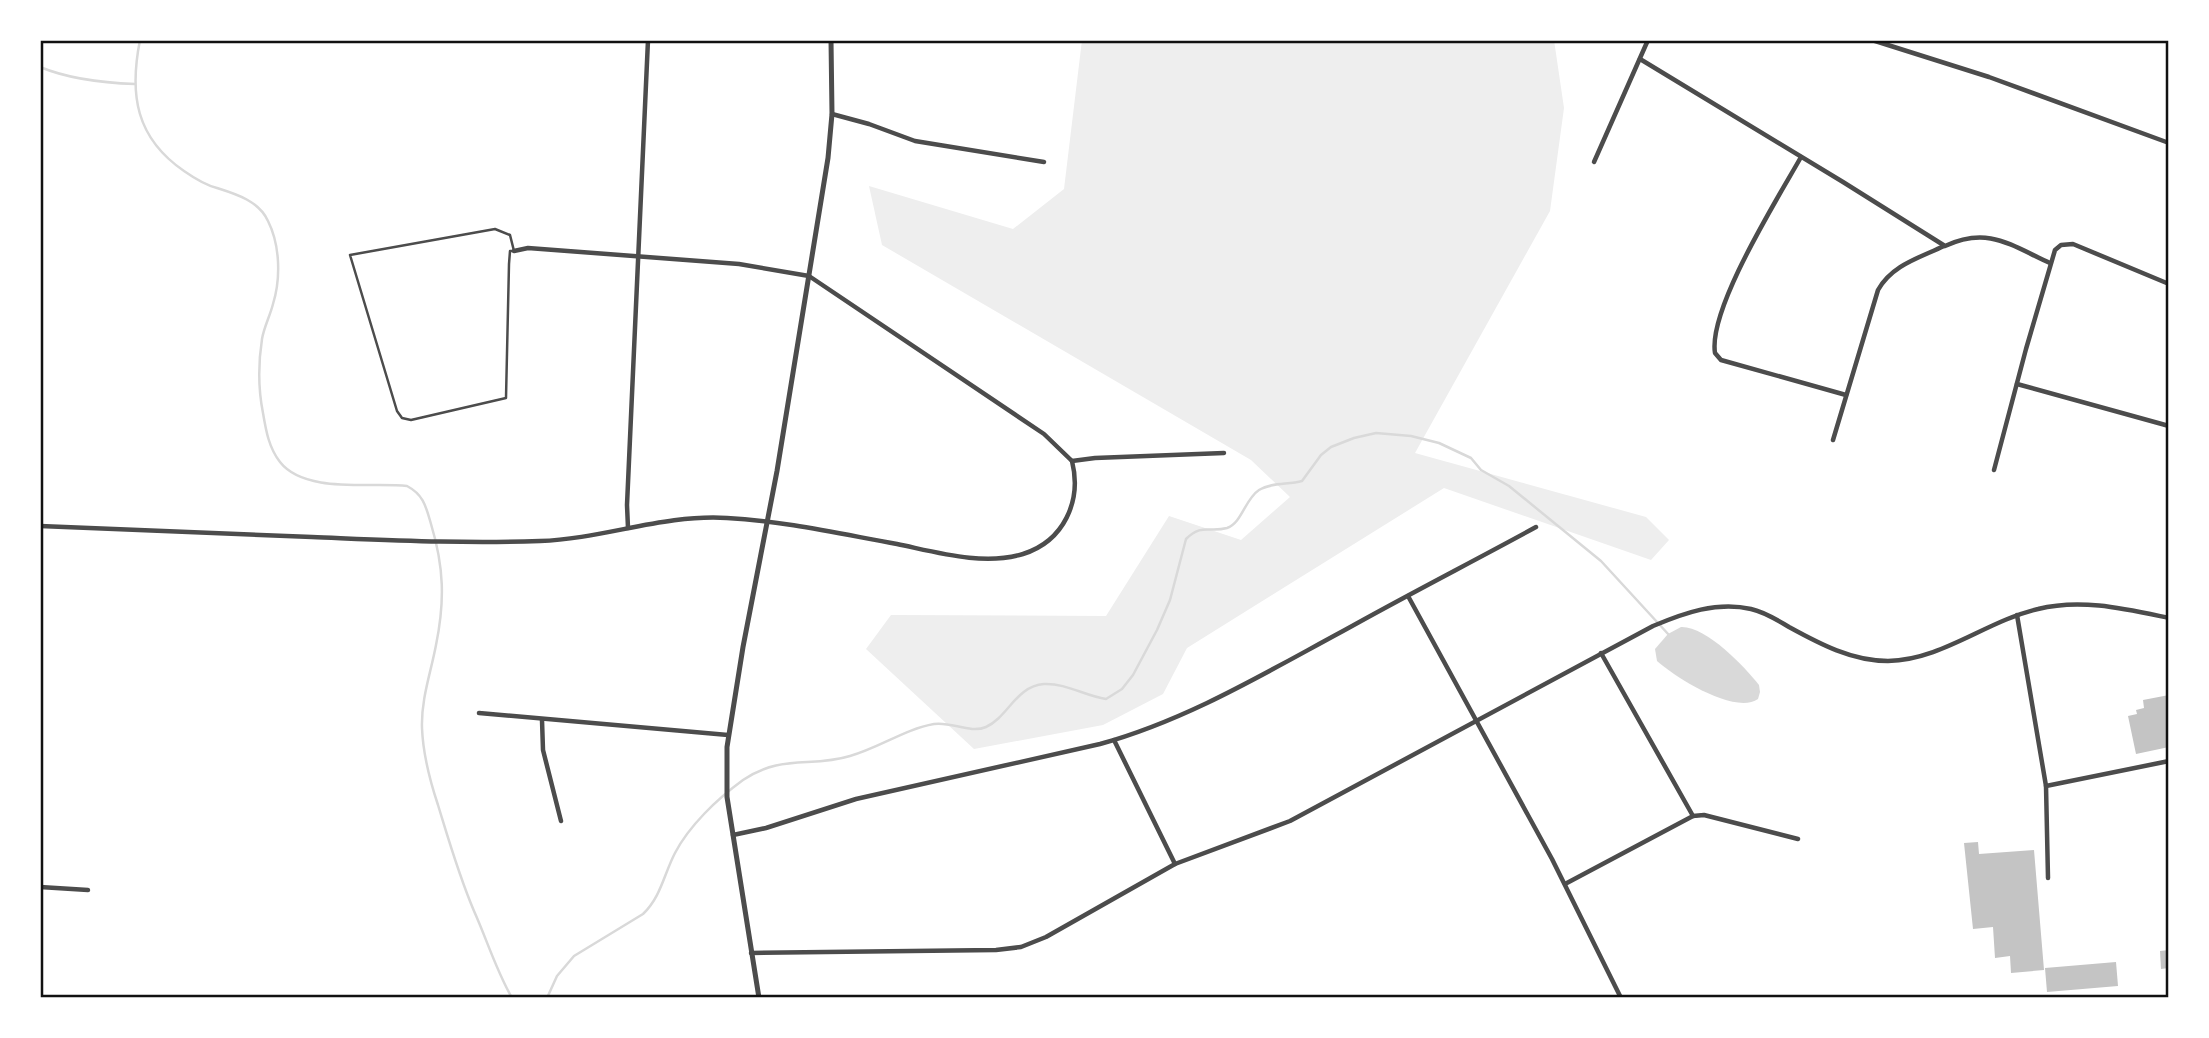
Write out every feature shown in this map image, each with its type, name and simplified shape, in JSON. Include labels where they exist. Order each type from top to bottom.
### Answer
[{"type":"street","points":[[628,528],[648,40]]},
{"type":"street","points":[[759,998],[733,835],[726,772],[728,735],[828,158],[832,114],[831,40]]},
{"type":"street","points":[[1594,162],[1648,40]]},
{"type":"street","points":[[1872,40],[1989,78],[2169,143]]},
{"type":"street","points":[[1640,59],[1945,246]]},
{"type":"street","points":[[832,114],[915,141],[1044,162]]},
{"type":"street","points":[[1801,157],[1744,258],[1716,331],[1715,354],[1721,360],[1846,395]]},
{"type":"street","points":[[1833,440],[1875,298],[1882,282],[1898,267],[1967,237],[1987,237],[2050,263]]},
{"type":"street","points":[[1994,470],[2055,250],[2061,245],[2073,244],[2169,284]]},
{"type":"street","points":[[40,526],[462,542],[572,539],[628,528],[703,518],[727,518],[818,529],[967,556],[1004,557],[1027,552],[1049,540],[1073,505],[1076,488],[1072,461],[1044,434],[808,276],[740,264],[528,248],[514,250]]},
{"type":"street","points":[[2017,384],[2169,426]]},
{"type":"street","points":[[1072,461],[1224,453]]},
{"type":"street","points":[[733,835],[766,828],[856,799],[1114,740],[1163,723],[1203,705],[1536,527]]},
{"type":"street","points":[[1408,596],[1565,884],[1621,998]]},
{"type":"street","points":[[751,953],[996,950],[1021,947],[1064,928],[1175,864],[1290,821],[1601,653],[1674,617],[1699,610],[1724,606],[1761,612],[1835,651],[1885,661],[1912,658],[1938,650],[2038,608],[2080,604],[2169,618]]},
{"type":"street","points":[[2017,615],[2046,786],[2048,878]]},
{"type":"street","points":[[1601,653],[1693,816]]},
{"type":"street","points":[[479,713],[728,735]]},
{"type":"street","points":[[542,720],[543,750],[561,821]]},
{"type":"street","points":[[1114,740],[1175,864]]},
{"type":"street","points":[[2046,786],[2169,761]]},
{"type":"street","points":[[1565,884],[1693,816],[1704,815],[1798,839]]},
{"type":"street","points":[[40,887],[89,890]]},
{"type":"lane","points":[[495,229],[510,235],[514,250],[510,251],[509,264],[506,398],[411,420],[402,418],[397,411],[350,255],[495,229]]},
{"type":"shaded area","points":[[1082,40],[1554,40],[1564,108],[1550,211],[1415,453],[1646,517],[1669,540],[1651,560],[1444,488],[1187,648],[1163,694],[1103,725],[974,749],[866,649],[891,615],[1106,616],[1169,516],[1241,540],[1290,497],[1251,460],[882,245],[869,186],[1013,229],[1064,189]]},
{"type":"shaded area","points":[[1681,627],[1702,633],[1734,658],[1759,685],[1758,699],[1748,703],[1721,698],[1691,685],[1657,661],[1655,649],[1668,634]]},
{"type":"building","points":[[2169,695],[2169,747],[2136,754],[2128,716],[2137,714],[2136,710],[2144,708],[2143,700]]},
{"type":"building","points":[[1978,842],[1979,854],[2034,850],[2044,970],[2011,973],[2010,956],[1995,958],[1993,927],[1973,929],[1964,843]]},
{"type":"building","points":[[2169,950],[2169,968],[2161,969],[2160,951]]},
{"type":"building","points":[[2116,962],[2118,986],[2047,992],[2045,968]]},
{"type":"waterway","points":[[140,40],[135,79],[136,97],[146,130],[155,144],[168,158],[196,179],[253,203],[264,214],[272,230],[277,251],[277,283],[262,339],[259,376],[265,426],[276,457],[291,472],[322,483],[407,486],[421,497],[426,507],[439,555],[442,599],[439,629],[423,707],[425,757],[454,858],[496,966],[512,998]]},
{"type":"waterway","points":[[40,67],[87,80],[135,84]]},
{"type":"waterway","points":[[547,998],[557,976],[574,956],[643,914],[654,900],[675,853],[688,833],[723,796],[757,772],[783,764],[850,756],[934,724],[980,729],[994,722],[1019,696],[1034,686],[1060,686],[1106,699],[1122,689],[1133,675],[1170,600],[1186,539],[1197,531],[1227,528],[1232,525],[1259,490],[1302,481],[1321,455],[1331,447],[1354,438],[1376,433],[1411,436],[1439,443],[1471,458],[1481,470],[1509,486],[1601,561],[1669,635]]}]
